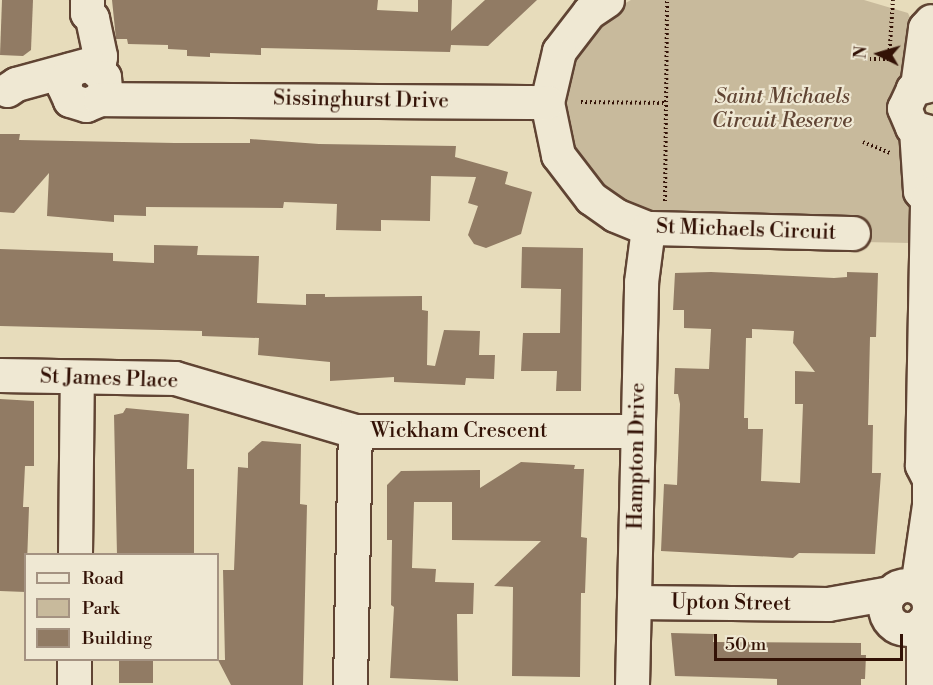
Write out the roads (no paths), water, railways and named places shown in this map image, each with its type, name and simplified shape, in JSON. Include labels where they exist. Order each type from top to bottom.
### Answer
[{"type":"street","name":"St Michaels Circuit","points":[[607,0],[589,12],[559,51],[547,102],[556,147],[572,178],[591,198],[615,214],[657,228],[853,233]]},
{"type":"street","points":[[4,90],[16,84],[86,79],[82,16],[87,7]]},
{"type":"street","points":[[910,685],[902,606],[896,573],[913,510],[914,476],[922,465],[930,195],[920,191],[925,132],[906,119],[904,108],[906,98],[925,85],[925,28],[932,15]]},
{"type":"street","name":"Sissinghurst Drive","points":[[86,79],[169,91],[175,97],[547,102]]},
{"type":"street","name":"Hampton Drive","points":[[632,685],[641,282],[657,228]]},
{"type":"street","name":"St James Place","points":[[0,375],[175,378],[355,431]]},
{"type":"street","points":[[75,553],[77,377]]},
{"type":"street","name":"Wickham Crescent","points":[[350,685],[355,431],[637,431]]},
{"type":"street","name":"Upton Street","points":[[634,602],[828,604],[837,610],[902,606]]},
{"type":"street","points":[[902,606],[923,685]]},
{"type":"street","points":[[74,661],[74,685]]},
{"type":"park label","name":"Saint Michaels Circuit Reserve","points":[[782,109]]}]
